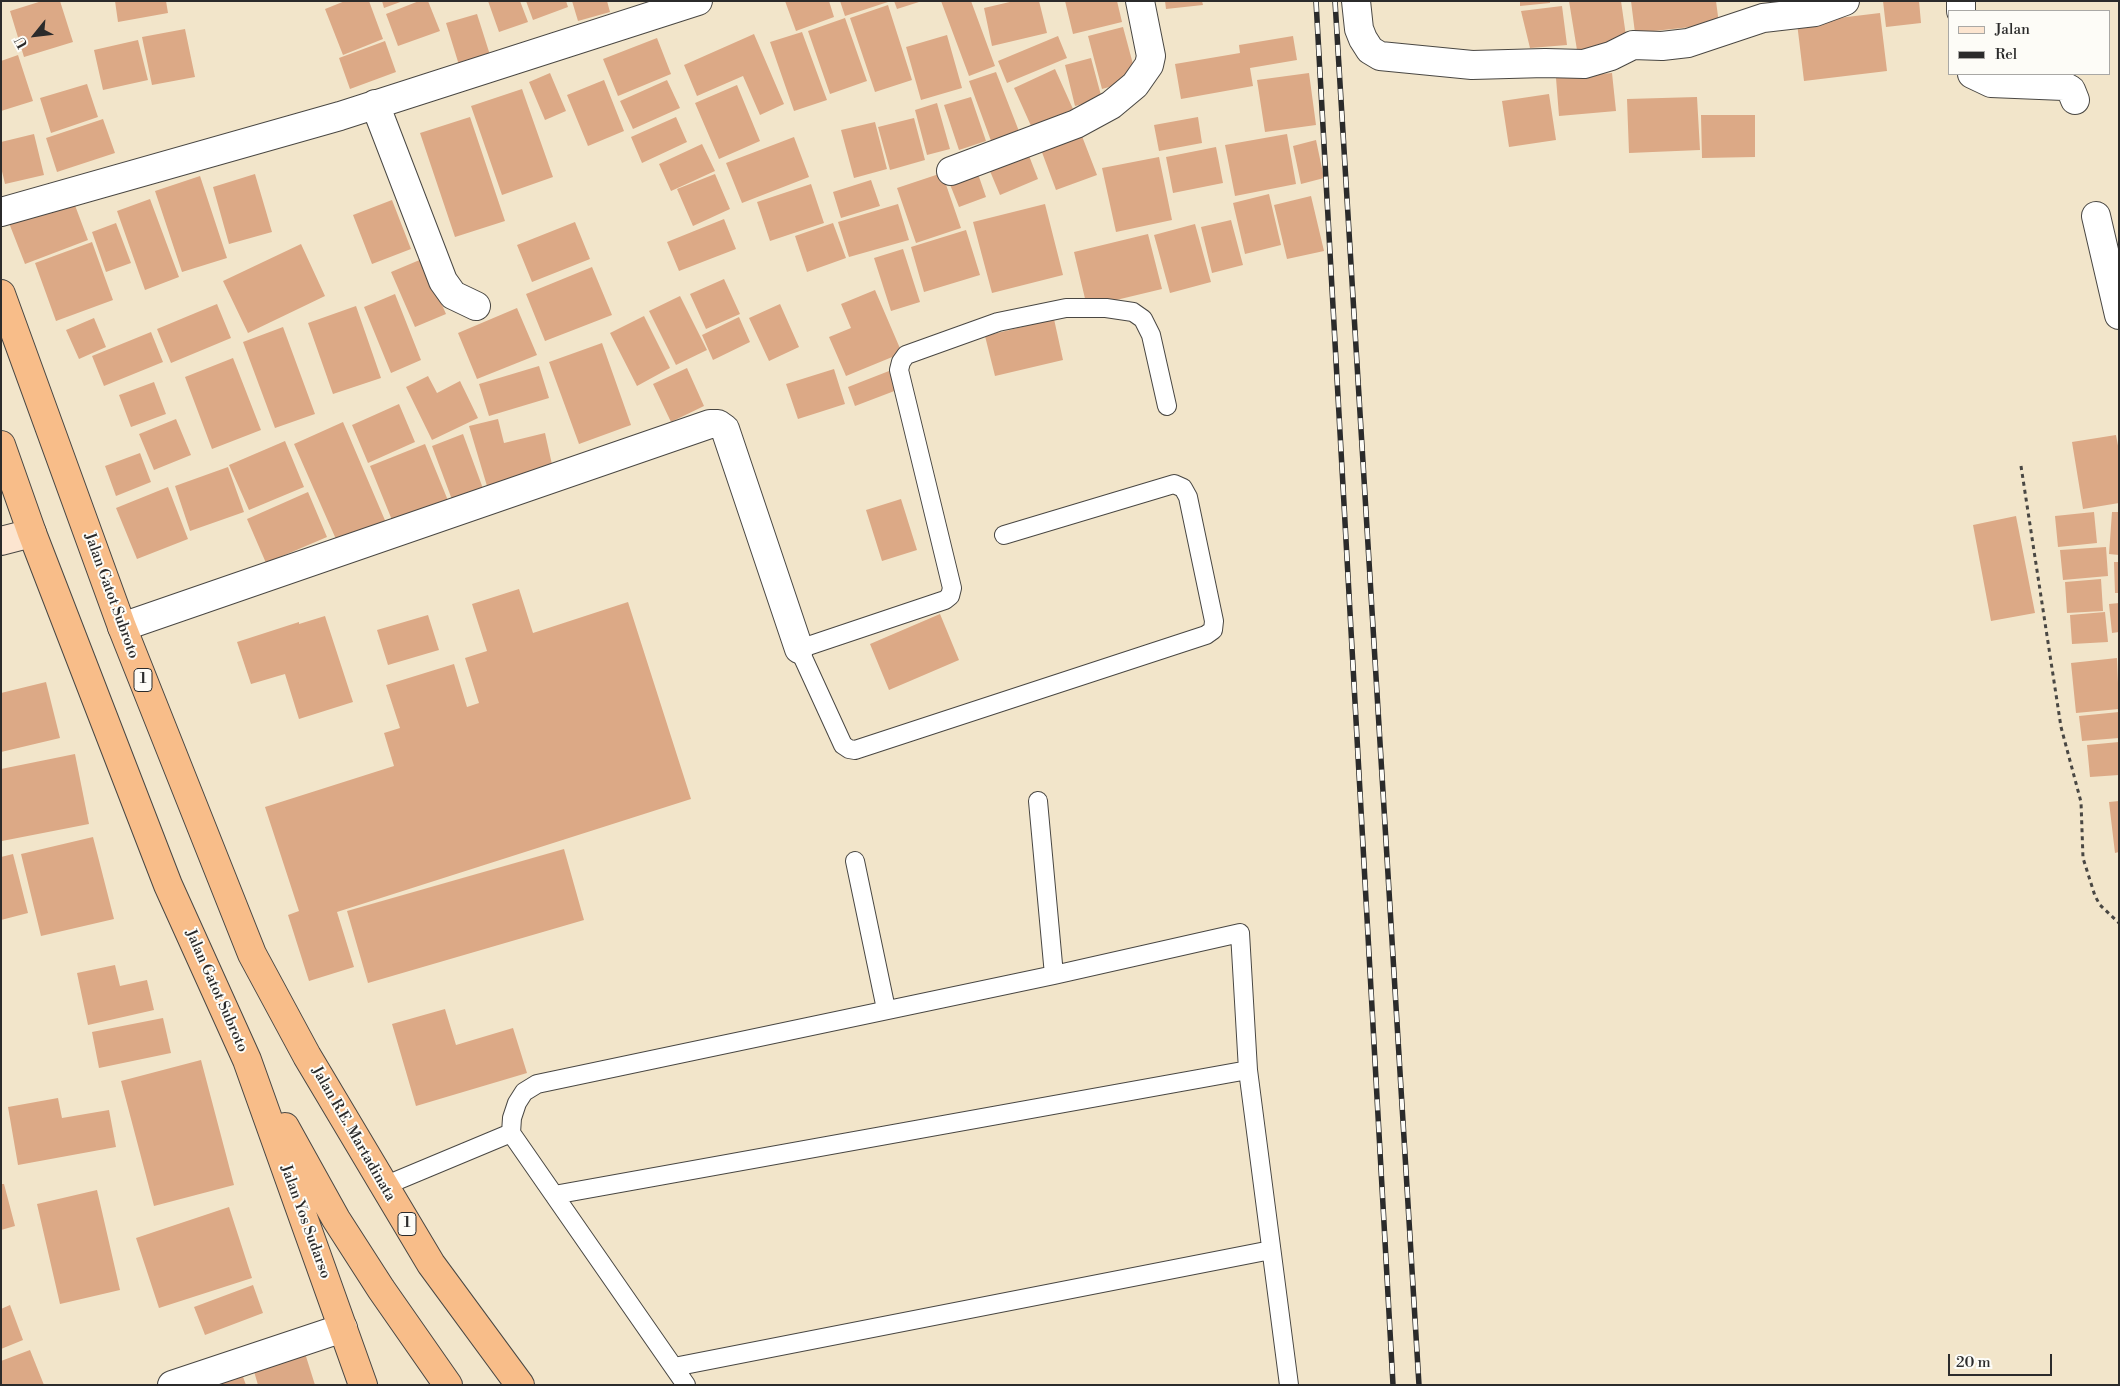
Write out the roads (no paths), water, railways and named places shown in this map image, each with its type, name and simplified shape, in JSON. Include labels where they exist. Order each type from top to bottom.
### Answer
[{"type":"highway","name":"Jalan Gatot Subroto","points":[[1,294],[122,627],[252,954],[307,1056]]},
{"type":"highway","name":"Jalan Gatot Subroto","points":[[1,445],[32,533],[168,885],[247,1060]]},
{"type":"highway","name":"Jalan R.E. Martadinata","points":[[307,1056],[431,1264],[520,1385]]},
{"type":"highway","name":"Jalan Yos Sudarso","points":[[247,1060],[363,1385]]},
{"type":"highway","points":[[247,1060],[336,1219],[380,1289],[448,1385]]},
{"type":"main road","points":[[1,541],[32,533]]},
{"type":"street","points":[[1,212],[330,119],[698,1]]},
{"type":"street","points":[[951,171],[1076,124],[1111,105],[1135,85],[1149,65],[1151,56],[1140,1]]},
{"type":"street","points":[[1356,1],[1359,29],[1363,39],[1370,50],[1380,56],[1472,65],[1584,64],[1611,56],[1633,45],[1662,46],[1688,43],[1763,18],[1815,12],[1845,1]]},
{"type":"street","points":[[1974,75],[1991,84],[2064,86],[2072,90],[2076,100]]},
{"type":"street","points":[[375,104],[443,281],[453,295],[476,306]]},
{"type":"street","points":[[2096,216],[2119,315]]},
{"type":"street","points":[[122,627],[710,424],[718,424],[725,429],[799,649]]},
{"type":"street","points":[[172,1385],[343,1328]]},
{"type":"lane","points":[[1004,535],[1174,484],[1183,488],[1188,497],[1214,621],[1213,630],[1206,635],[856,750],[849,749],[843,745],[799,649],[945,600],[950,596],[952,588],[899,370],[901,362],[906,355],[998,322],[1066,308],[1106,308],[1133,312],[1142,318],[1151,334],[1167,406]]},
{"type":"lane","points":[[1038,801],[1054,975]]},
{"type":"lane","points":[[855,861],[886,1009]]},
{"type":"lane","points":[[686,1385],[511,1134],[512,1118],[517,1103],[524,1092],[537,1084],[1054,975],[1240,933],[1248,1070],[1289,1385]]},
{"type":"lane","points":[[554,1195],[1248,1070]]},
{"type":"lane","points":[[384,1186],[511,1134]]},
{"type":"lane","points":[[674,1368],[1272,1250]]},
{"type":"railway","points":[[1316,1],[1393,1385]]},
{"type":"railway","points":[[1335,1],[1419,1385]]}]
